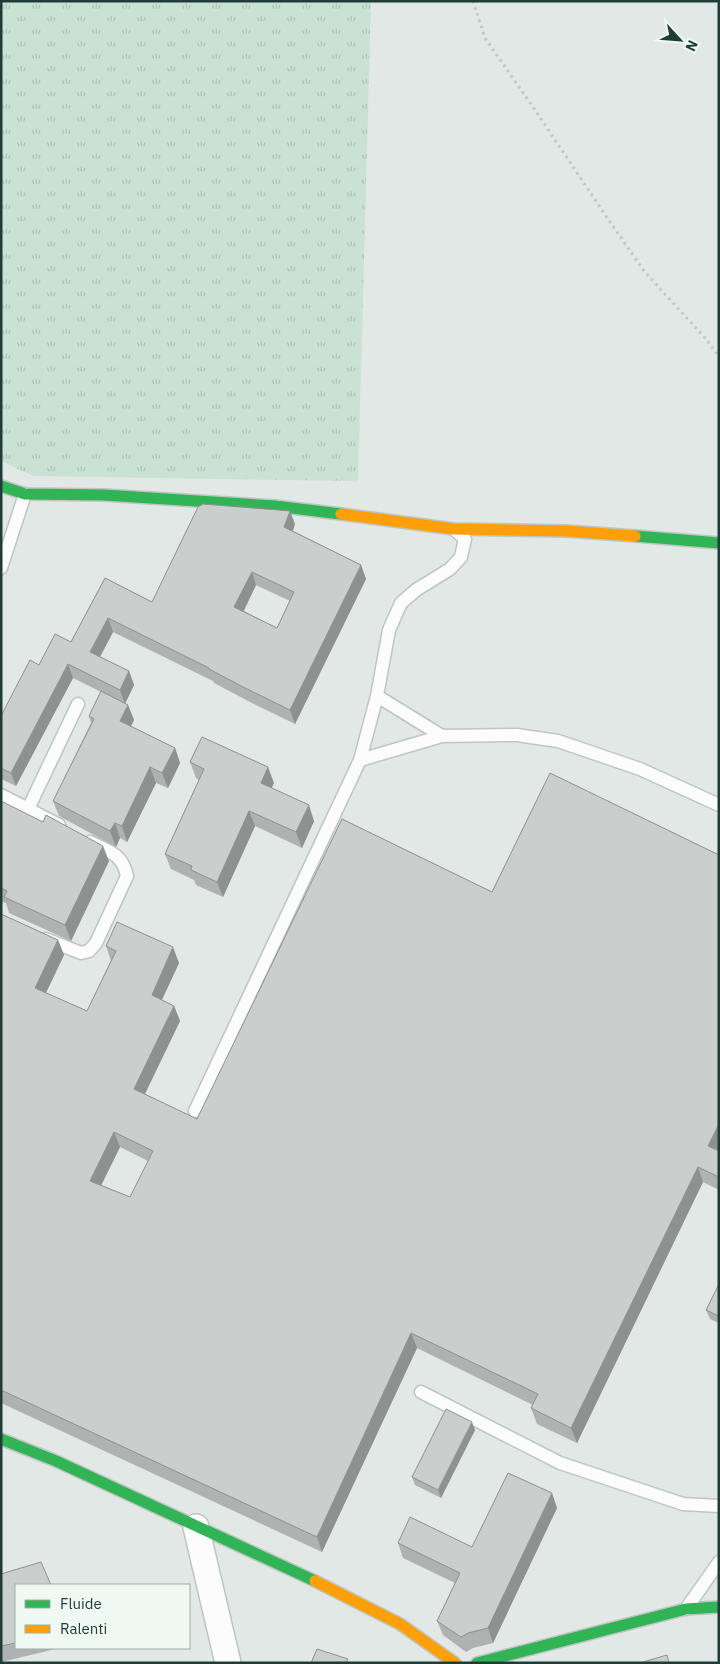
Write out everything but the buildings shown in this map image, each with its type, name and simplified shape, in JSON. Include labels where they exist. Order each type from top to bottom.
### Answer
[{"type":"street","points":[[1,486],[25,494],[104,495],[275,506],[454,528],[566,531],[719,544]]},
{"type":"street","points":[[1,1439],[56,1461],[330,1588],[400,1624],[455,1663]]},
{"type":"street","points":[[196,1526],[228,1663]]},
{"type":"street","points":[[477,1663],[686,1608],[719,1607]]},
{"type":"lane","points":[[1,568],[25,494]]},
{"type":"lane","points":[[195,1111],[360,760],[377,696],[389,630],[401,603],[416,590],[450,569],[461,557],[465,539],[454,528]]},
{"type":"lane","points":[[377,696],[442,736]]},
{"type":"lane","points":[[28,809],[78,704]]},
{"type":"lane","points":[[360,760],[442,736],[518,735],[558,741],[640,769],[719,805]]},
{"type":"lane","points":[[1,796],[120,858],[125,865],[127,876],[96,943],[89,951],[81,953],[36,934]]},
{"type":"lane","points":[[421,1392],[560,1462],[684,1504],[719,1506]]},
{"type":"lane","points":[[686,1608],[719,1562]]},
{"type":"path","points":[[473,1],[485,38],[536,110],[608,219],[644,271],[706,339],[719,358]]},
{"type":"green space","points":[[1,1],[371,1],[358,481],[33,476],[1,461]]},
{"type":"traffic: fast","points":[[1,486],[25,494],[104,495],[275,506],[341,514]]},
{"type":"traffic: fast","points":[[635,536],[719,543]]},
{"type":"traffic: fast","points":[[1,1439],[56,1461],[315,1581]]},
{"type":"traffic: fast","points":[[477,1663],[686,1609],[719,1607]]},
{"type":"traffic: slow","points":[[341,514],[454,529],[566,531],[635,536]]},
{"type":"traffic: slow","points":[[315,1581],[400,1624],[455,1663]]}]
